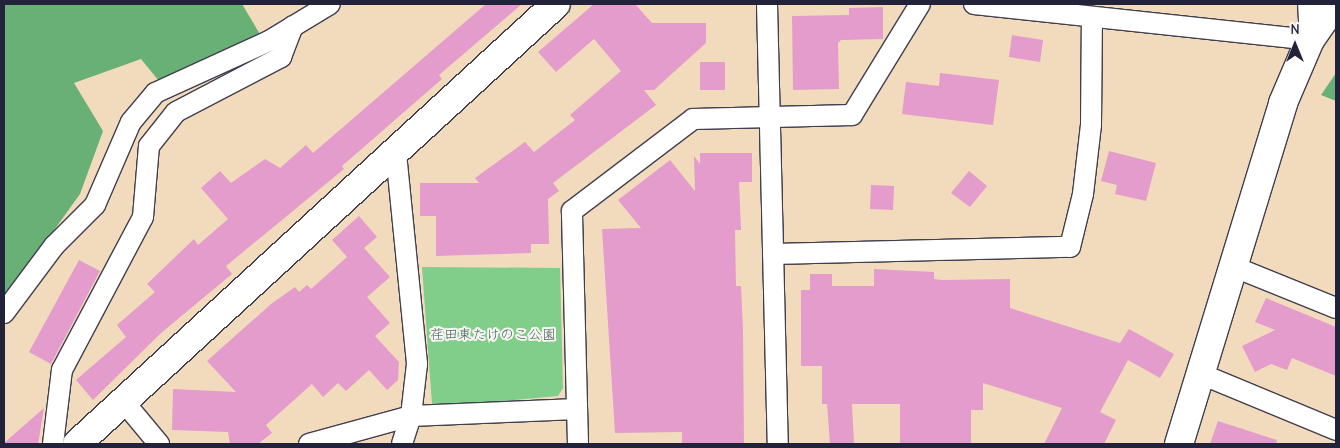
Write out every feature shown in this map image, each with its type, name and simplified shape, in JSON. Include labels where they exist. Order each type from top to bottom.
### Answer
[{"type":"street","points":[[4,313],[54,246],[95,205],[131,122],[155,93],[293,26],[330,4]]},
{"type":"street","points":[[77,444],[396,154],[556,4]]},
{"type":"street","points":[[767,4],[778,444]]},
{"type":"street","points":[[578,444],[572,211],[693,119],[769,120],[852,115],[920,4]]},
{"type":"street","points":[[974,4],[1092,19],[1310,40]]},
{"type":"street","points":[[1308,4],[1310,40]]},
{"type":"street","points":[[1179,444],[1283,103],[1310,40],[1335,4]]},
{"type":"street","points":[[773,254],[1070,247],[1083,194],[1091,125],[1092,19]]},
{"type":"street","points":[[53,444],[62,370],[144,217],[149,146],[176,112],[281,57],[293,26]]},
{"type":"street","points":[[396,154],[417,364],[412,416],[402,444]]},
{"type":"street","points":[[1232,266],[1336,308]]},
{"type":"street","points":[[1201,374],[1336,430]]},
{"type":"street","points":[[124,402],[159,444]]},
{"type":"street","points":[[309,444],[412,416],[577,409]]},
{"type":"green space","points":[[4,4],[242,4],[261,36],[159,81],[141,59],[74,83],[103,131],[80,194],[4,300]]},
{"type":"green space","points":[[1336,73],[1336,101],[1321,95]]},
{"type":"green space","name":"荏田東たけのこ公園","points":[[422,267],[560,268],[563,388],[558,396],[439,407],[432,404]]},
{"type":"building","points":[[486,4],[522,4],[439,75],[442,79],[342,166],[344,169],[226,266],[232,274],[161,333],[93,400],[76,380],[126,337],[117,325],[155,292],[147,284],[194,239],[198,245],[228,219],[201,188],[220,171],[231,183],[265,159],[280,168],[306,145],[313,153]]},
{"type":"building","points":[[594,4],[635,4],[652,23],[706,23],[706,43],[654,90],[644,90],[656,105],[553,183],[559,191],[548,199],[549,244],[531,244],[531,253],[436,256],[436,216],[420,216],[420,183],[479,183],[475,178],[525,142],[534,152],[575,120],[570,115],[621,71],[594,39],[556,72],[538,52]]},
{"type":"building","points":[[883,7],[883,39],[841,40],[838,43],[839,89],[793,90],[792,16],[849,15],[849,8]]},
{"type":"building","points":[[1012,35],[1043,40],[1040,62],[1009,57]]},
{"type":"building","points":[[700,62],[725,62],[725,90],[700,90]]},
{"type":"building","points":[[940,73],[999,80],[993,125],[902,114],[906,82],[939,86]]},
{"type":"building","points":[[1109,151],[1156,163],[1146,201],[1115,194],[1117,185],[1101,181]]},
{"type":"building","points":[[700,153],[752,153],[752,182],[739,182],[741,230],[735,230],[736,286],[741,286],[743,330],[744,444],[682,444],[682,432],[615,433],[602,229],[641,228],[618,200],[670,160],[695,191],[694,156],[700,164]]},
{"type":"building","points":[[969,171],[987,186],[970,207],[951,193]]},
{"type":"building","points":[[871,185],[894,186],[893,210],[870,209]]},
{"type":"building","points":[[359,216],[377,237],[364,248],[390,277],[367,297],[390,323],[375,336],[399,362],[398,380],[387,390],[369,370],[346,391],[338,383],[323,397],[312,384],[266,425],[272,433],[258,444],[230,444],[228,432],[172,430],[173,389],[236,392],[207,361],[271,304],[295,287],[299,292],[307,285],[311,289],[347,257],[332,240]]},
{"type":"building","points":[[79,260],[100,271],[51,364],[29,352]]},
{"type":"building","points":[[874,269],[934,272],[934,279],[942,280],[1010,279],[1010,308],[1120,343],[1129,329],[1174,354],[1160,378],[1128,360],[1100,412],[1116,420],[1104,444],[1044,444],[1062,408],[983,383],[983,410],[971,410],[971,444],[900,444],[900,404],[852,404],[854,444],[830,444],[827,404],[822,404],[822,366],[801,366],[801,290],[810,290],[810,274],[832,274],[832,286],[874,286]]},
{"type":"building","points":[[1266,298],[1336,327],[1336,376],[1292,358],[1287,370],[1271,364],[1255,372],[1242,346],[1275,330],[1255,322]]},
{"type":"building","points":[[44,408],[38,444],[4,444],[4,443]]},
{"type":"building","points":[[1218,421],[1277,440],[1276,444],[1210,444]]}]
